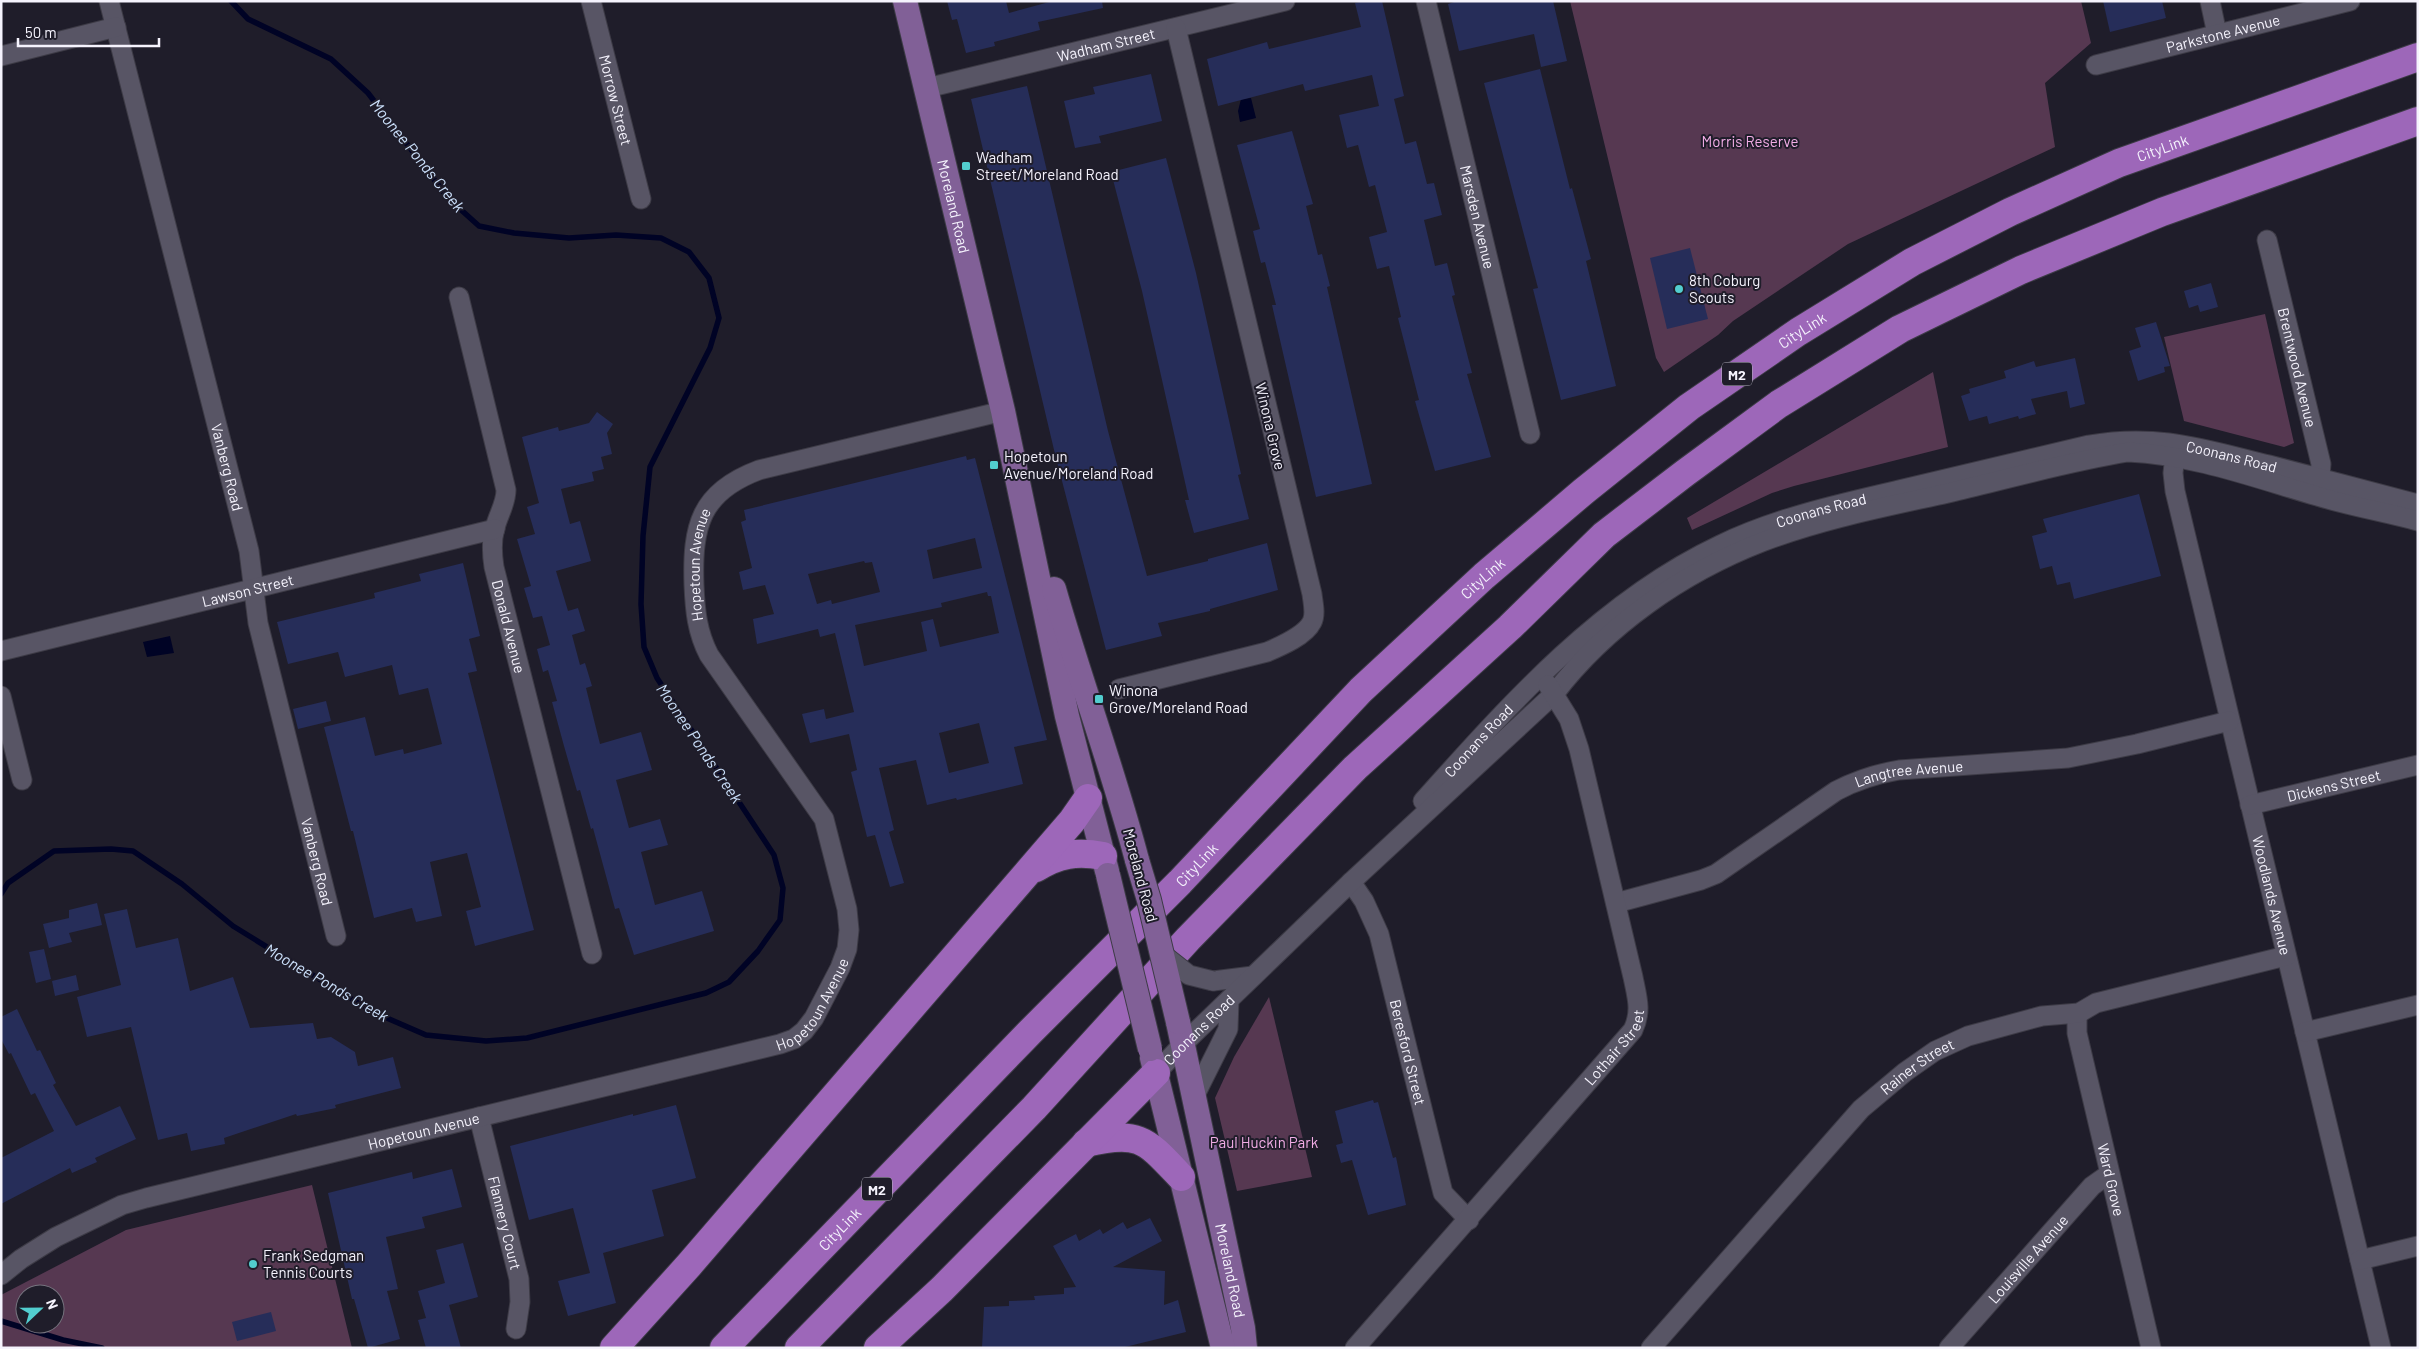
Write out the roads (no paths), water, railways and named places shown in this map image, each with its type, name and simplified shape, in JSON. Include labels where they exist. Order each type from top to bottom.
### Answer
[{"type":"highway","name":"CityLink","points":[[724,1348],[1024,1038],[1180,882],[1361,690],[1484,576],[1584,491],[1689,407],[1798,332],[1912,262],[2010,212],[2119,163],[2418,56]]},
{"type":"highway","points":[[799,1348],[1034,1108],[1188,939],[1356,768],[1510,627],[1604,535],[1685,473],[1779,404],[1900,329],[2021,270],[2162,212],[2418,121]]},
{"type":"highway","points":[[614,1348],[689,1265],[1072,821],[1088,798]]},
{"type":"highway","points":[[1008,894],[1033,869],[1063,854],[1089,853],[1117,865]]},
{"type":"highway","points":[[878,1348],[942,1288],[1086,1143],[1153,1061]]},
{"type":"highway","points":[[1086,1143],[1108,1138],[1140,1140],[1156,1150],[1181,1178]]},
{"type":"main road","name":"Moreland Road","points":[[905,1],[1003,412],[1040,595],[1088,798],[1117,865],[1149,900],[1194,1097],[1243,1328],[1245,1348]]},
{"type":"main road","name":"Moreland Road","points":[[1003,412],[1075,663],[1120,796],[1117,865],[1153,1061],[1223,1348]]},
{"type":"street","name":"Vanberg Road","points":[[109,1],[250,551],[258,624],[336,936]]},
{"type":"street","name":"Morrow Street","points":[[591,1],[640,199]]},
{"type":"street","name":"Wadham Street","points":[[926,88],[1285,1]]},
{"type":"street","name":"Marsden Avenue","points":[[1426,1],[1530,434]]},
{"type":"street","points":[[2210,1],[2217,34]]},
{"type":"street","name":"Parkstone Avenue","points":[[2096,65],[2350,1]]},
{"type":"street","points":[[1,56],[116,27]]},
{"type":"street","name":"Winona Grove","points":[[1119,689],[1267,652],[1280,647],[1303,631],[1312,622],[1313,616],[1312,594],[1176,28]]},
{"type":"street","name":"Brentwood Avenue","points":[[2267,240],[2321,464],[2318,496]]},
{"type":"street","name":"Donald Avenue","points":[[459,297],[506,490],[504,502],[494,529],[492,545],[494,567],[592,954]]},
{"type":"street","name":"Hopetoun Avenue","points":[[1,1275],[21,1259],[56,1237],[122,1205],[247,1172],[780,1044],[794,1039],[809,1025],[840,968],[847,948],[849,930],[847,909],[824,819],[709,655],[702,642],[696,614],[693,550],[695,535],[710,503],[722,489],[739,477],[759,470],[1003,412]]},
{"type":"street","name":"Coonans Road","points":[[1350,882],[1495,720],[1594,628],[1636,595],[1704,553],[1756,530],[1836,505],[2089,445],[2138,439],[2318,496],[2418,521]]},
{"type":"street","name":"Coonans Road","points":[[1153,1061],[1180,1033],[1229,1000],[1350,882],[1554,694],[1575,666],[1610,634],[1652,602],[1727,557],[1763,542],[1832,520],[2128,452],[2175,450],[2321,477],[2418,504]]},
{"type":"street","name":"Woodlands Avenue","points":[[2175,450],[2175,491],[2381,1348]]},
{"type":"street","name":"Lawson Street","points":[[1,651],[494,529]]},
{"type":"street","name":"Lothair Street","points":[[1355,1348],[1634,1030],[1640,1010],[1574,731],[1554,694],[1541,676]]},
{"type":"street","points":[[1,696],[22,780]]},
{"type":"street","name":"Langtree Avenue","points":[[1616,903],[1716,874],[1836,791],[1856,780],[1873,774],[1899,770],[2068,758],[2137,744],[2229,721]]},
{"type":"street","name":"Dickens Street","points":[[2250,805],[2418,765]]},
{"type":"street","name":"Beresford Street","points":[[1350,882],[1366,904],[1379,934],[1443,1193],[1469,1220]]},
{"type":"street","points":[[1162,952],[1189,975],[1213,981],[1254,976]]},
{"type":"street","name":"Rainer Street","points":[[1651,1348],[1861,1109],[1905,1072],[1935,1051],[1990,1029],[2042,1016],[2079,1012],[2096,1003],[2286,956]]},
{"type":"street","points":[[1194,1097],[1228,1029],[1229,1000]]},
{"type":"street","points":[[2305,1032],[2418,1005]]},
{"type":"street","name":"Ward Grove","points":[[2079,1012],[2077,1033],[2151,1348]]},
{"type":"street","name":"Flannery Court","points":[[479,1117],[519,1279],[520,1302],[516,1329]]},
{"type":"street","name":"Louisville Avenue","points":[[1950,1348],[2092,1186],[2109,1174]]},
{"type":"street","points":[[2360,1260],[2418,1246]]},
{"type":"water","points":[[1251,98],[1256,118],[1240,122],[1238,111],[1241,99]]},
{"type":"water","points":[[170,636],[174,653],[147,657],[143,642]]},
{"type":"waterway","name":"Moonee Ponds Creek","points":[[1,894],[8,883],[54,851],[111,849],[133,851],[182,884],[233,926],[373,1012],[426,1035],[486,1041],[527,1038],[706,993],[729,982],[758,951],[780,920],[783,888],[774,855],[657,678],[644,647],[641,604],[643,536],[650,467],[710,348],[719,318],[709,278],[689,252],[661,238],[616,235],[569,238],[514,233],[479,226],[449,199],[368,93],[331,59],[248,19],[231,1]]},
{"type":"waterway","points":[[1,1321],[63,1340],[102,1348]]},
{"type":"place","name":"Wadham Street/Moreland Road","points":[[966,166]]},
{"type":"place","name":"8th Coburg Scouts","points":[[1679,289]]},
{"type":"place","name":"Hopetoun Avenue/Moreland Road","points":[[994,465]]},
{"type":"place","name":"Winona Grove/Moreland Road","points":[[1099,699]]},
{"type":"place","name":"Frank Sedgman Tennis Courts","points":[[253,1264]]},
{"type":"park label","name":"Morris Reserve","points":[[1750,141]]},
{"type":"park label","name":"Paul Huckin Park","points":[[1264,1142]]}]
